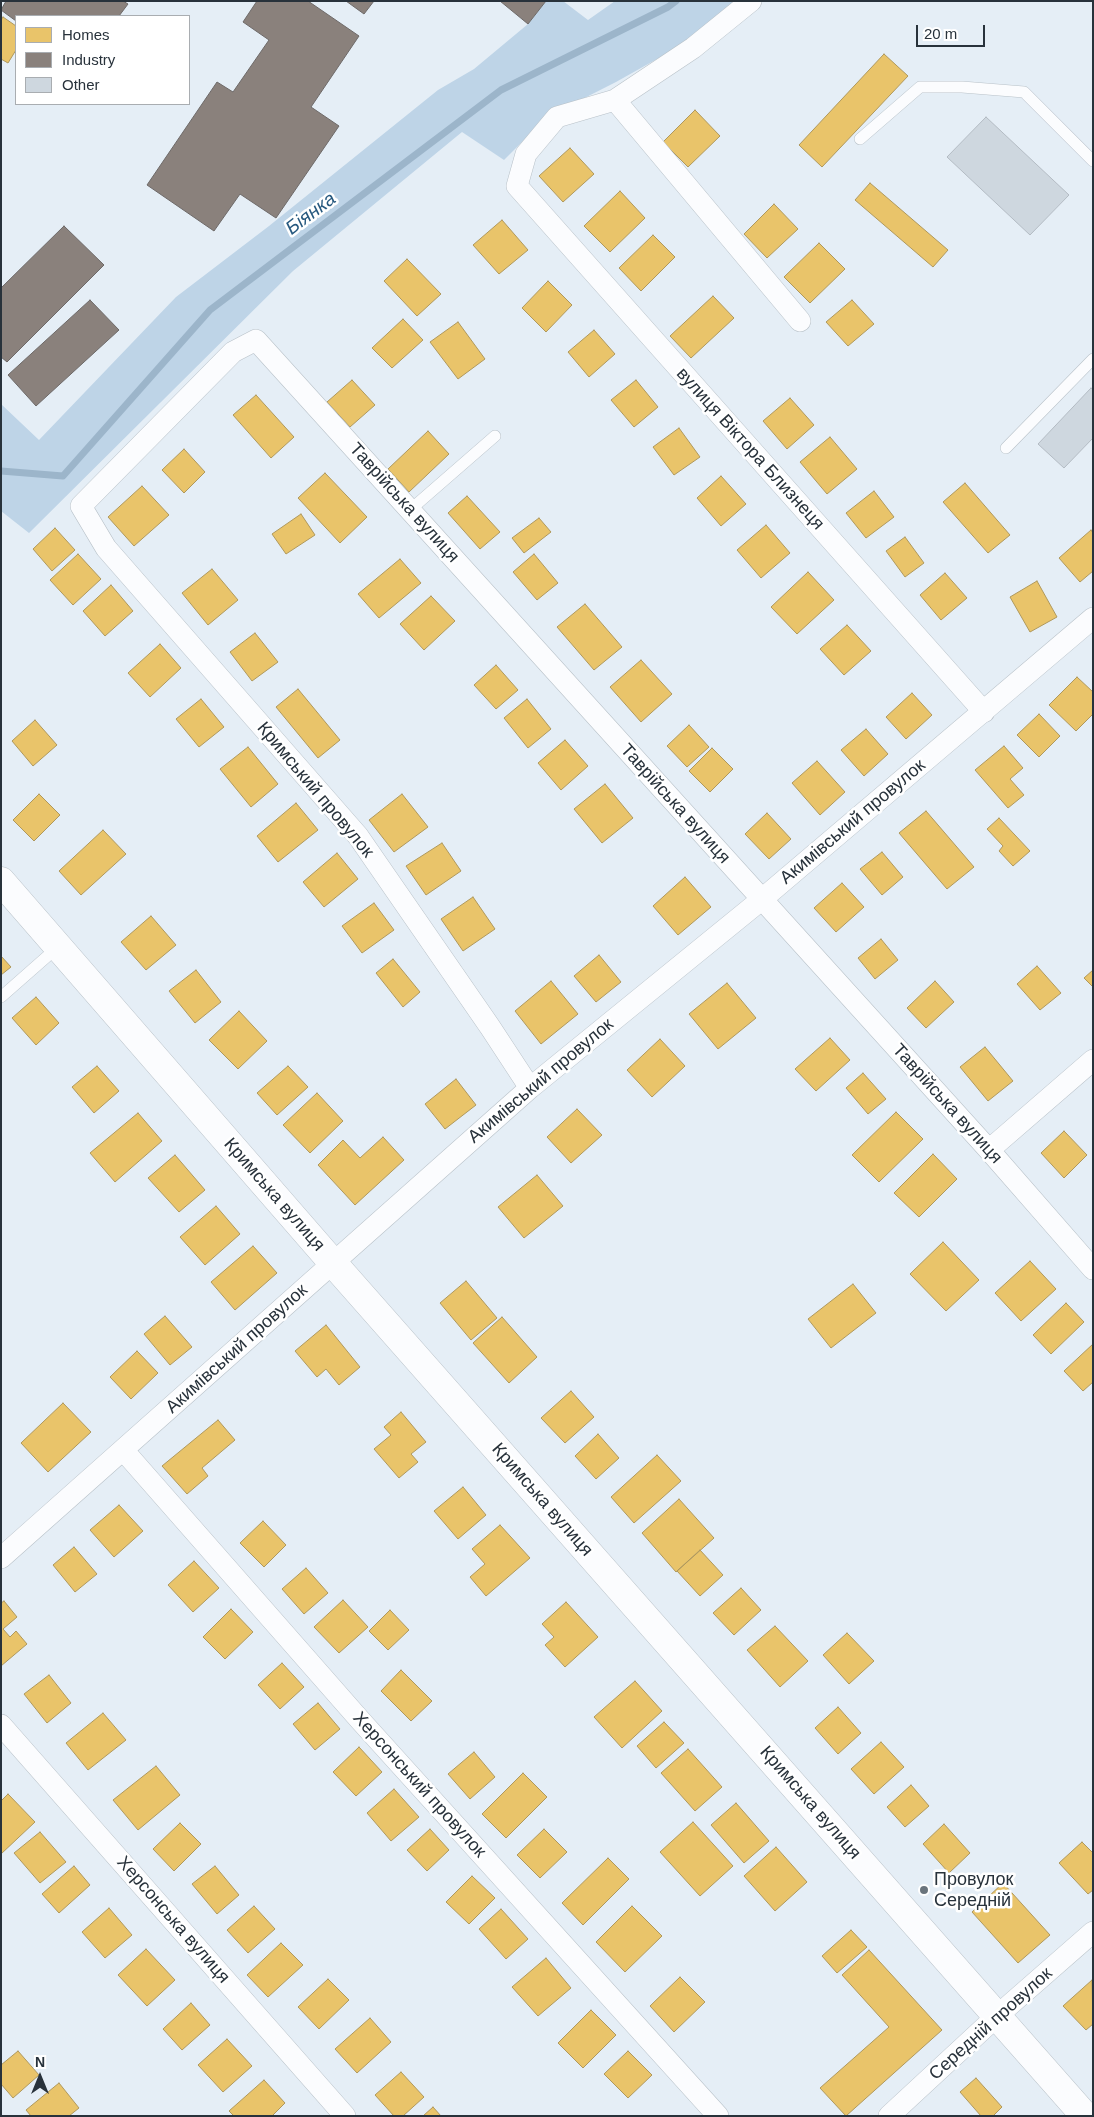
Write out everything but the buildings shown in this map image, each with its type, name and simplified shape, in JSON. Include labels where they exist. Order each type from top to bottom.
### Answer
[{"type":"street","points":[[751,1],[693,48],[615,100],[800,321]]},
{"type":"street","name":"вулиця Віктора Близнеця","points":[[615,100],[557,117],[526,154],[517,186],[984,712]]},
{"type":"street","name":"Таврійська вулиця","points":[[81,506],[233,352],[256,340],[989,1150],[1093,1270]]},
{"type":"street","name":"Кримський провулок","points":[[81,506],[106,548],[358,836],[530,1088]]},
{"type":"street","name":"Акимівський провулок","points":[[1,1558],[124,1451],[530,1088],[761,900],[1093,618]]},
{"type":"street","name":"Кримська вулиця","points":[[1,881],[333,1263],[1085,2116]]},
{"type":"street","points":[[989,1150],[1093,1060]]},
{"type":"street","name":"Херсонський провулок","points":[[124,1451],[360,1720],[718,2116]]},
{"type":"street","name":"Херсонська вулиця","points":[[1,1725],[345,2116]]},
{"type":"street","name":"Середній провулок","points":[[889,2116],[997,2016],[1093,1932]]},
{"type":"lane","points":[[860,139],[920,88],[962,88],[1024,92],[1093,161]]},
{"type":"lane","points":[[1006,448],[1093,359]]},
{"type":"lane","points":[[410,510],[495,436]]},
{"type":"lane","points":[[1,997],[59,946]]},
{"type":"shaded area","points":[[546,1],[563,1],[588,20],[615,1],[738,1],[698,36],[616,82],[547,117],[504,160],[462,132],[293,271],[29,533],[1,511],[1,404],[39,440],[176,297],[269,226],[438,90],[474,69],[528,24]]},
{"type":"waterway","name":"Біянка","points":[[1,471],[63,476],[210,310],[501,90],[668,7],[676,1]]},
{"type":"place","name":"Провулок Середній","points":[[924,1890]]}]
